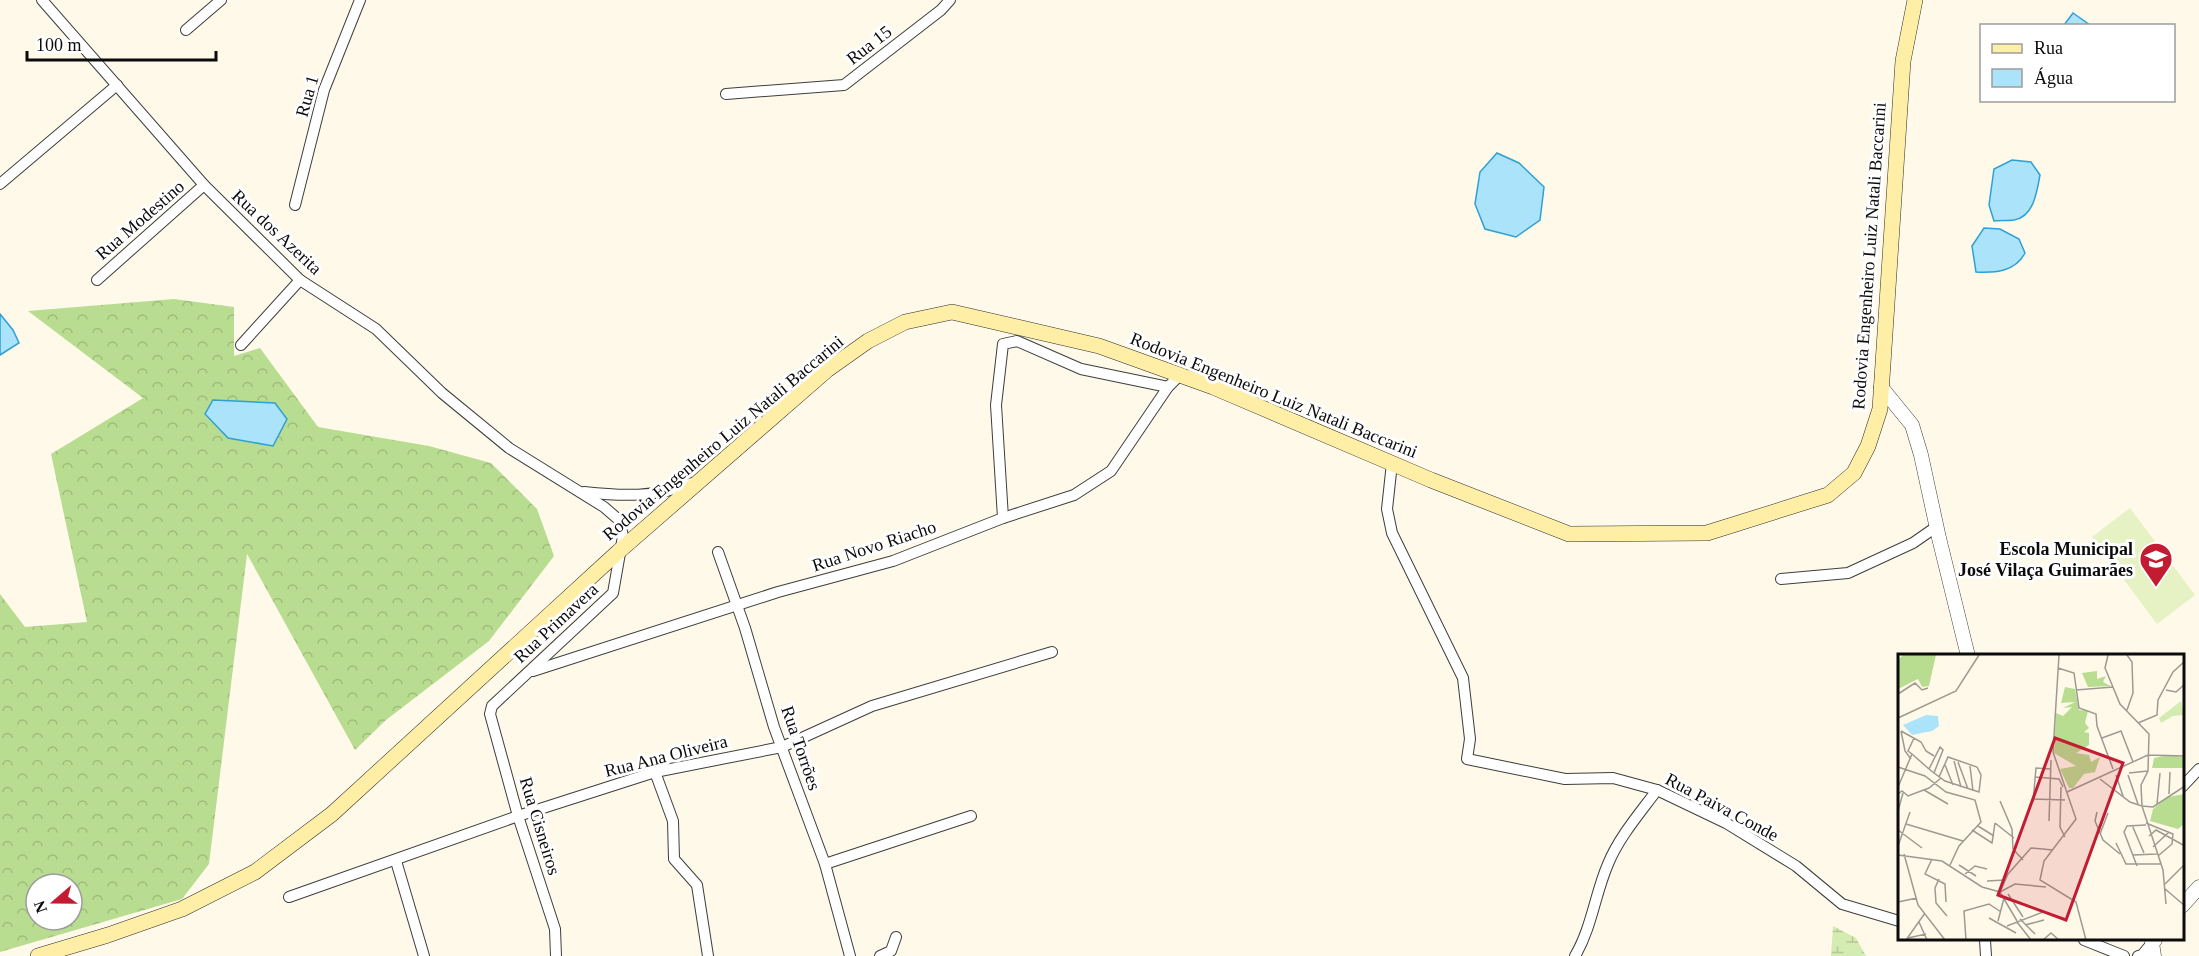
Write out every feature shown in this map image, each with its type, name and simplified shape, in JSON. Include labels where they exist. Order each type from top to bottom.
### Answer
[{"type":"main road","name":"Rodovia Engenheiro Luiz Natali Baccarini","points":[[38,956],[182,909],[255,872],[332,814],[618,552],[827,370],[868,341],[905,322],[951,312],[1099,346],[1180,375],[1569,534],[1707,533],[1828,495],[1854,473],[1868,446],[1880,409],[1903,61],[1915,0]]},
{"type":"street","name":"Rua dos Azerita","points":[[42,0],[204,185],[300,280],[376,329],[442,393],[509,448],[604,507],[619,520],[622,536],[618,552]]},
{"type":"street","points":[[186,30],[221,0]]},
{"type":"street","name":"Rua 1","points":[[295,205],[324,90],[360,0]]},
{"type":"street","name":"Rua 15","points":[[726,94],[844,85],[941,10],[950,0]]},
{"type":"street","points":[[0,184],[117,85]]},
{"type":"street","name":"Rua Modestino","points":[[97,280],[204,185]]},
{"type":"street","points":[[241,345],[300,280]]},
{"type":"street","points":[[1002,518],[996,405],[1003,344],[1017,340],[1081,369],[1168,387]]},
{"type":"street","name":"Rua Novo Riacho","points":[[528,672],[737,606],[892,561],[1002,518],[1074,495],[1111,471],[1168,387],[1180,375]]},
{"type":"street","points":[[1881,387],[1912,425],[1968,654]]},
{"type":"street","name":"Rua Paiva Conde","points":[[1392,463],[1387,509],[1392,533],[1463,678],[1470,739],[1467,759],[1565,779],[1613,778],[1657,790],[1726,823],[1797,866],[1842,904],[1898,921]]},
{"type":"street","points":[[580,492],[625,497],[677,490],[701,480]]},
{"type":"street","points":[[1781,579],[1848,573],[1913,543],[1936,527]]},
{"type":"street","name":"Rua Primavera","points":[[492,706],[613,593],[618,552]]},
{"type":"street","name":"Rua Torrões","points":[[718,552],[755,659],[774,728],[825,864],[850,956]]},
{"type":"street","name":"Rua Ana Oliveira","points":[[289,897],[518,816],[655,772],[782,747],[872,706],[1052,652]]},
{"type":"street","name":"Rua Cisneiros","points":[[492,706],[490,714],[518,816],[555,930],[556,956]]},
{"type":"street","points":[[2184,785],[2199,769]]},
{"type":"street","points":[[655,772],[673,821],[674,859],[697,885],[708,956]]},
{"type":"street","points":[[1575,956],[1584,940],[1608,864],[1628,830],[1657,790]]},
{"type":"street","points":[[825,864],[971,816]]},
{"type":"street","points":[[396,861],[424,956]]},
{"type":"street","points":[[2184,904],[2199,887]]},
{"type":"street","points":[[880,956],[891,951],[896,937]]},
{"type":"street","points":[[1985,941],[1986,956]]},
{"type":"street","points":[[2089,941],[2124,956]]},
{"type":"street","points":[[2138,956],[2142,955],[2152,944]]},
{"type":"green space","points":[[174,299],[234,307],[234,356],[260,348],[318,427],[429,446],[491,463],[537,509],[554,556],[489,641],[386,720],[355,750],[247,554],[209,864],[182,899],[84,928],[84,872],[24,872],[24,932],[69,932],[0,952],[0,594],[25,627],[87,622],[51,454],[143,398],[28,311]]},
{"type":"green space","points":[[2130,508],[2195,595],[2157,624],[2092,537]]},
{"type":"green space","points":[[1833,926],[1856,938],[1866,956],[1831,956]]},
{"type":"water","points":[[2073,13],[2089,24],[2065,24]]},
{"type":"water","points":[[1497,153],[1519,163],[1544,187],[1540,220],[1516,237],[1485,229],[1475,204],[1480,172]]},
{"type":"water","points":[[2012,160],[2031,162],[2040,175],[2036,195],[2030,209],[2021,218],[1994,221],[1989,205],[1994,169]]},
{"type":"water","points":[[1984,228],[2000,229],[2019,239],[2025,253],[2021,259],[2004,270],[1976,272],[1972,246]]},
{"type":"water","points":[[0,314],[13,330],[19,343],[0,355]]},
{"type":"water","points":[[213,400],[275,403],[287,419],[273,446],[228,438],[205,414]]},
{"type":"place","name":"Escola Municipal José Vilaça Guimarães","points":[[2156,588]]}]
